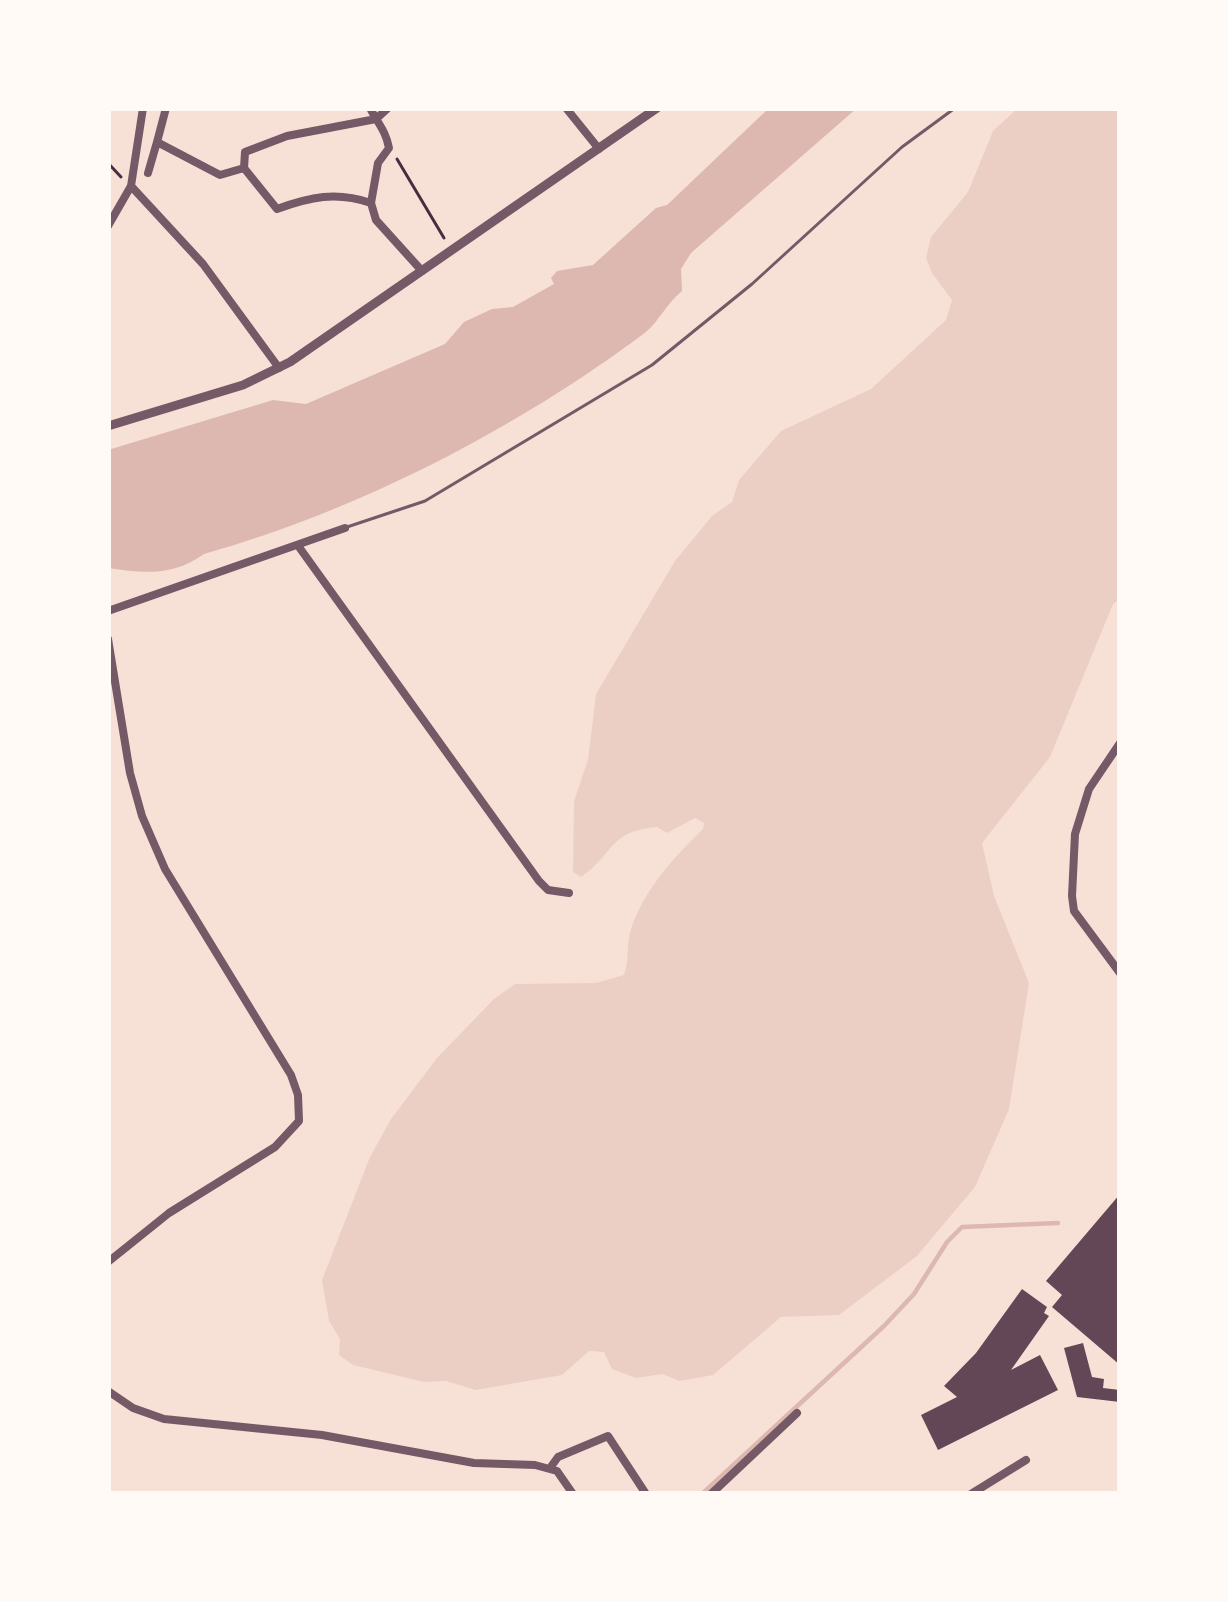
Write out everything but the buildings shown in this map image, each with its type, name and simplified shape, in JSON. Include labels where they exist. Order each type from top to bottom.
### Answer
[{"type":"street","points":[[108,226],[131,186],[143,108]]},
{"type":"street","points":[[148,173],[166,108]]},
{"type":"street","points":[[370,108],[389,148],[378,163],[370,203],[376,220],[422,271]]},
{"type":"street","points":[[370,203],[355,197],[315,196],[277,209],[244,167],[245,152],[287,136],[376,118],[388,108]]},
{"type":"street","points":[[566,108],[599,149]]},
{"type":"street","points":[[108,426],[203,399],[279,368],[657,108]]},
{"type":"street","points":[[157,142],[220,176],[244,167]]},
{"type":"street","points":[[131,186],[203,264],[279,368]]},
{"type":"street","points":[[108,610],[345,528]]},
{"type":"street","points":[[299,547],[539,881],[548,890],[569,892]]},
{"type":"street","points":[[108,639],[130,773],[142,816],[165,869],[291,1075],[299,1120],[275,1147],[169,1213],[108,1262]]},
{"type":"street","points":[[1120,743],[1089,789],[1075,834],[1072,896],[1074,911],[1120,973]]},
{"type":"street","points":[[108,1391],[133,1408],[164,1419],[322,1435],[474,1463],[550,1468],[573,1494]]},
{"type":"street","points":[[711,1494],[797,1413]]},
{"type":"street","points":[[550,1468],[558,1457],[608,1436],[646,1494]]},
{"type":"street","points":[[971,1494],[1026,1460]]},
{"type":"lane","points":[[345,528],[425,501],[652,365],[752,284],[902,147],[955,108]]},
{"type":"path","points":[[389,148],[452,251]]},
{"type":"path","points":[[108,163],[131,186]]},
{"type":"shaded area","points":[[769,108],[857,108],[691,253],[681,269],[682,291],[646,332],[597,367],[435,463],[320,515],[169,570],[108,568],[108,450],[273,400],[306,404],[445,344],[464,322],[492,309],[513,307],[554,284],[551,278],[557,271],[593,265],[656,208],[667,205]]},
{"type":"shaded area","points":[[1018,108],[1120,108],[1120,599],[1113,604],[1050,757],[982,843],[994,896],[1029,983],[1009,1109],[975,1187],[917,1256],[839,1315],[781,1317],[713,1375],[680,1381],[662,1374],[636,1378],[612,1369],[604,1352],[589,1351],[562,1375],[476,1390],[353,1365],[339,1355],[340,1339],[329,1321],[322,1280],[370,1157],[391,1119],[437,1058],[515,984],[596,983],[624,975],[631,929],[643,901],[703,829],[704,823],[695,818],[667,833],[657,827],[641,829],[620,839],[581,877],[573,872],[574,801],[588,760],[596,694],[675,561],[712,516],[732,502],[739,480],[781,431],[871,389],[946,320],[952,300],[926,258],[931,237],[968,192],[993,131]]},
{"type":"waterway","points":[[702,1494],[884,1326],[914,1294],[962,1227],[1058,1223]]}]
